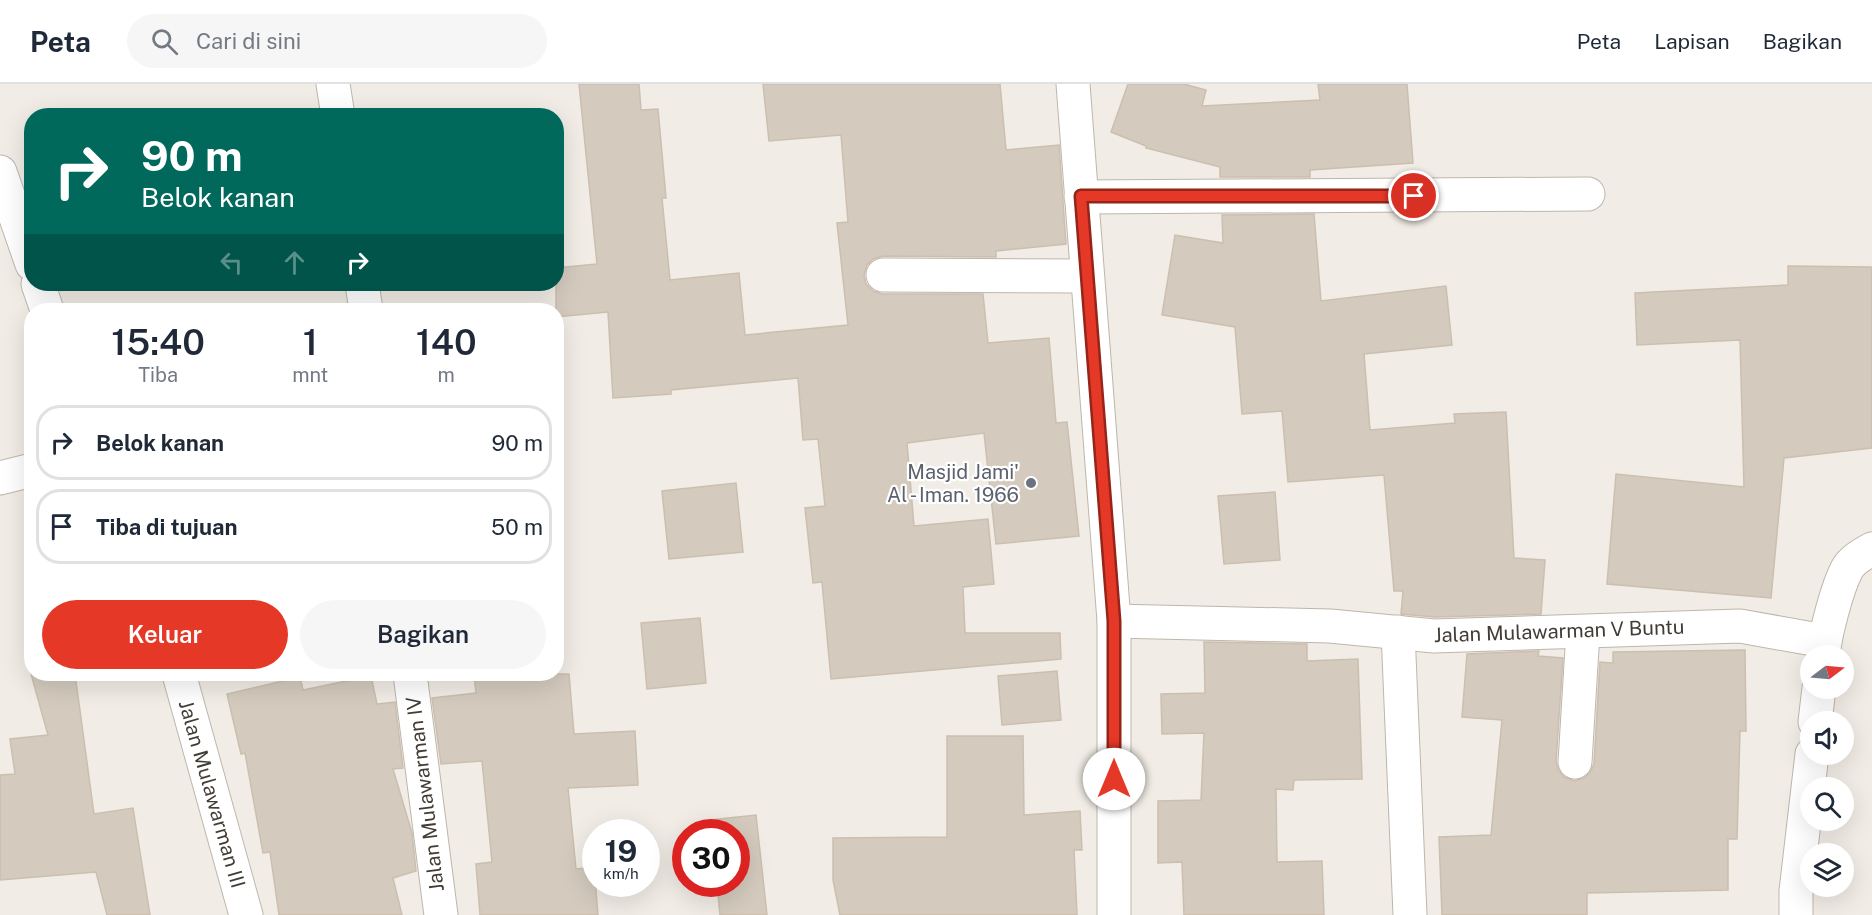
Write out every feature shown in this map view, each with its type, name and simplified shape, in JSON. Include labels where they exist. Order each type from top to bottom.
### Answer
[{"type":"street","points":[[333,84],[337,108]]},
{"type":"street","points":[[1073,84],[1114,621],[1114,915]]},
{"type":"street","points":[[0,172],[24,241]]},
{"type":"street","points":[[1081,196],[1588,194]]},
{"type":"street","points":[[884,275],[1086,276]]},
{"type":"street","points":[[0,478],[24,472]]},
{"type":"street","points":[[1825,645],[1847,568],[1859,556],[1872,549]]},
{"type":"street","name":"Jalan Mulawarman V Buntu","points":[[1114,621],[1330,626],[1434,636],[1740,626],[1813,645]]},
{"type":"street","points":[[1398,632],[1410,915]]},
{"type":"street","points":[[1575,762],[1583,632]]},
{"type":"street","name":"Jalan Mulawarman III","points":[[181,681],[246,915]]},
{"type":"street","name":"Jalan Mulawarman IV","points":[[411,681],[441,915]]},
{"type":"street","points":[[1796,915],[1796,891],[1811,765]]},
{"type":"building","points":[[579,84],[639,84],[641,110],[658,109],[666,198],[662,198],[670,280],[739,273],[745,335],[848,325],[837,223],[848,222],[841,135],[769,141],[763,84],[1000,84],[1006,150],[1059,145],[1066,244],[996,251],[996,257],[883,256],[873,259],[867,265],[864,275],[866,284],[873,291],[882,294],[983,294],[988,343],[1049,338],[1056,423],[1067,422],[1079,536],[996,544],[984,433],[907,443],[914,526],[988,519],[994,584],[963,587],[965,633],[1060,633],[1061,659],[831,679],[822,582],[813,583],[805,508],[825,506],[818,439],[803,440],[798,378],[671,390],[671,394],[613,398],[608,312],[564,316],[564,303],[556,303],[556,291],[564,291],[564,267],[597,264]]},
{"type":"building","points":[[1128,84],[1184,84],[1206,90],[1202,106],[1320,100],[1318,84],[1407,84],[1413,163],[1310,170],[1310,177],[1220,177],[1220,167],[1146,148],[1146,146],[1111,132]]},
{"type":"building","points":[[1314,214],[1321,301],[1446,286],[1452,345],[1364,354],[1370,430],[1455,423],[1454,414],[1506,412],[1514,558],[1545,560],[1541,614],[1435,617],[1401,614],[1403,591],[1394,591],[1384,475],[1288,482],[1282,411],[1242,414],[1235,327],[1162,315],[1175,235],[1223,243],[1222,215]]},
{"type":"building","points":[[1788,266],[1872,267],[1872,448],[1784,458],[1771,598],[1607,584],[1616,474],[1744,487],[1740,340],[1637,345],[1635,293],[1788,285]]},
{"type":"building","points":[[736,483],[743,552],[669,559],[662,491]]},
{"type":"building","points":[[1275,492],[1280,560],[1224,564],[1218,496]]},
{"type":"building","points":[[700,618],[706,683],[647,689],[641,623]]},
{"type":"building","points":[[1204,642],[1307,644],[1307,661],[1358,659],[1362,779],[1294,780],[1293,790],[1276,789],[1277,862],[1322,861],[1324,915],[1184,915],[1182,862],[1158,863],[1158,801],[1201,800],[1204,733],[1162,734],[1161,694],[1205,693]]},
{"type":"building","points":[[1745,650],[1746,731],[1740,731],[1737,839],[1728,839],[1728,890],[1587,893],[1587,915],[1442,915],[1439,837],[1491,835],[1502,720],[1462,717],[1467,654],[1539,651],[1538,656],[1563,658],[1556,761],[1558,770],[1564,777],[1574,781],[1590,773],[1594,764],[1600,662],[1613,663],[1613,652]]},
{"type":"building","points":[[1057,671],[1061,720],[1002,725],[998,676]]},
{"type":"building","points":[[564,674],[569,674],[574,734],[635,731],[638,785],[568,788],[576,869],[582,868],[582,897],[596,897],[598,915],[480,915],[476,864],[492,862],[482,761],[441,764],[432,698],[476,693],[475,681],[564,681]]},
{"type":"building","points":[[33,681],[76,681],[94,814],[133,808],[150,915],[107,915],[96,872],[0,880],[0,775],[15,774],[10,739],[48,735]]},
{"type":"building","points":[[283,681],[301,681],[303,690],[347,681],[372,681],[377,704],[395,702],[403,768],[393,769],[412,833],[416,871],[393,878],[402,915],[279,915],[270,852],[263,853],[245,753],[241,754],[227,694]]},
{"type":"building","points":[[947,736],[1023,736],[1024,815],[1080,811],[1082,850],[1074,850],[1077,915],[840,915],[833,880],[833,838],[947,837]]},
{"type":"building","points":[[756,815],[767,915],[720,915],[718,897],[750,897],[750,819],[719,819]]},
{"type":"place","name":"Masjid Jami' Al - Iman. 1966","points":[[1031,483]]},
{"type":"route","points":[[1114,779],[1114,621],[1081,196],[1414,196]]}]
